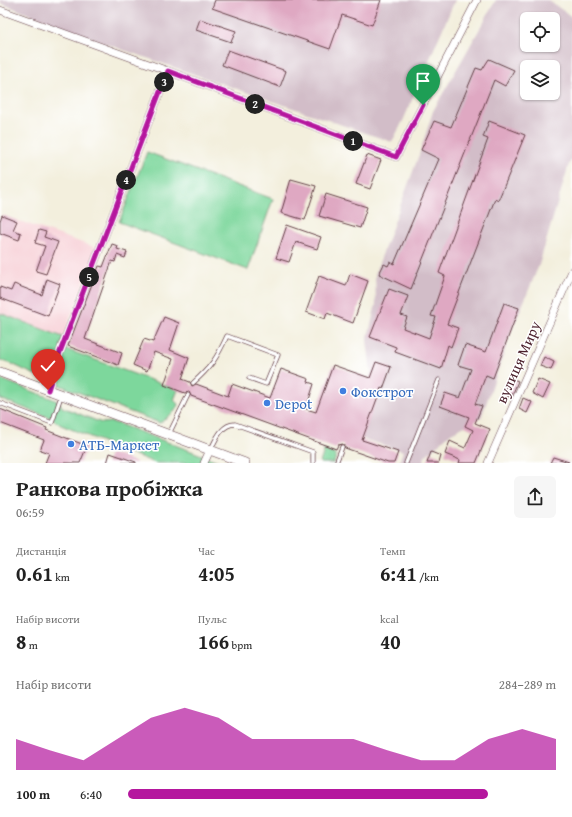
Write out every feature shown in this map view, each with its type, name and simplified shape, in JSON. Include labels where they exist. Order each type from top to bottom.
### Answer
[{"type":"main road","points":[[0,372],[245,463]]},
{"type":"street","points":[[0,10],[168,71],[396,157],[477,0]]},
{"type":"street","points":[[48,390],[60,352],[168,71]]},
{"type":"street","name":"вулиця Миру","points":[[488,463],[572,270]]},
{"type":"street","points":[[204,463],[210,450]]},
{"type":"lane","points":[[193,383],[211,366],[227,336],[278,355],[266,384],[249,378]]},
{"type":"lane","points":[[406,463],[439,380]]},
{"type":"lane","points":[[169,435],[188,394]]},
{"type":"lane","points":[[0,403],[52,423],[62,395]]},
{"type":"lane","points":[[210,450],[216,438],[225,428],[231,424],[235,424],[313,452],[313,463]]},
{"type":"lane","points":[[336,463],[342,447]]},
{"type":"shaded area","points":[[0,0],[455,0],[403,121],[392,142],[115,47],[0,3]]},
{"type":"shaded area","points":[[496,0],[548,0],[572,17],[572,159],[569,164],[539,265],[511,333],[481,418],[451,433],[425,456],[424,463],[399,463],[403,451],[350,435],[371,372],[367,341],[376,304],[375,274],[419,155],[433,111]]},
{"type":"shaded area","points":[[2,215],[97,248],[63,337],[0,313],[0,221]]},
{"type":"green space","points":[[147,152],[273,199],[248,270],[119,222]]},
{"type":"green space","points":[[0,313],[63,337],[60,347],[178,390],[174,400],[178,404],[176,410],[160,423],[72,390],[0,360]]},
{"type":"green space","points":[[0,379],[53,399],[60,403],[62,407],[102,423],[111,422],[119,424],[223,463],[155,463],[61,425],[51,418],[0,399]]},
{"type":"green space","points":[[324,450],[336,455],[334,463],[320,463]]},
{"type":"building","points":[[215,0],[381,0],[372,25],[342,15],[330,49],[212,8]]},
{"type":"building","points":[[200,19],[236,31],[231,42],[196,30]]},
{"type":"building","points":[[228,50],[286,71],[280,87],[222,65]]},
{"type":"building","points":[[489,59],[514,70],[505,86],[494,80],[411,289],[379,274],[384,264],[388,266],[390,262],[394,264],[439,159],[421,150],[434,121],[451,127],[476,68],[482,70]]},
{"type":"building","points":[[489,121],[525,135],[498,201],[495,199],[447,324],[458,328],[451,347],[448,345],[441,369],[395,352],[396,347],[370,337],[389,289],[408,296],[401,315],[407,317],[403,328],[429,338],[436,317],[431,316],[445,276],[439,273],[488,139],[483,137]]},
{"type":"building","points":[[367,155],[381,160],[370,189],[356,184]]},
{"type":"building","points":[[291,179],[316,186],[305,220],[281,213]]},
{"type":"building","points":[[326,194],[367,207],[360,228],[319,216]]},
{"type":"building","points":[[2,215],[17,221],[13,230],[21,233],[19,240],[0,233],[0,221]]},
{"type":"building","points":[[287,225],[321,237],[317,249],[296,242],[289,262],[276,258]]},
{"type":"building","points":[[39,230],[46,232],[44,237],[58,242],[46,274],[36,271],[45,246],[35,243]]},
{"type":"building","points":[[112,244],[118,246],[117,249],[127,252],[125,258],[117,255],[115,262],[112,261],[85,339],[122,353],[118,365],[68,346],[99,266],[103,267]]},
{"type":"building","points":[[350,274],[368,281],[353,323],[327,313],[325,319],[306,312],[319,276],[346,286]]},
{"type":"building","points":[[47,279],[60,284],[48,316],[0,298],[0,287],[11,291],[14,284],[42,295]]},
{"type":"building","points":[[504,303],[519,308],[493,378],[486,375],[475,404],[482,406],[475,423],[490,429],[476,463],[459,463],[460,460],[445,454],[450,441],[465,448],[473,430],[465,426],[469,417],[440,406],[445,393],[460,398],[471,369],[458,365],[465,345],[486,352]]},
{"type":"building","points":[[164,317],[179,323],[170,350],[189,358],[182,379],[190,382],[192,386],[196,384],[228,396],[232,384],[270,398],[281,369],[309,379],[308,382],[314,384],[306,409],[316,412],[333,365],[370,378],[376,362],[391,367],[383,389],[381,388],[362,440],[398,452],[394,463],[388,463],[345,448],[343,444],[338,445],[336,449],[191,396],[189,392],[185,393],[164,385],[173,359],[154,352],[147,371],[133,365],[144,339],[153,342]]},
{"type":"building","points":[[544,357],[554,362],[551,370],[540,366]]},
{"type":"building","points":[[511,378],[518,381],[511,398],[503,394]]},
{"type":"building","points":[[538,379],[550,384],[543,399],[532,393]]},
{"type":"building","points":[[523,398],[532,402],[527,413],[519,409]]},
{"type":"building","points":[[0,409],[47,428],[46,430],[87,446],[80,463],[45,463],[49,453],[40,450],[44,440],[0,423]]},
{"type":"building","points":[[431,452],[441,456],[439,463],[427,463]]},
{"type":"building","points":[[110,453],[136,462],[136,463],[107,463]]},
{"type":"building","points":[[553,457],[569,462],[550,463]]},
{"type":"place","name":"Фокстрот","points":[[343,391]]},
{"type":"place","name":"Depot","points":[[267,403]]},
{"type":"place","name":"АТБ-Маркет","points":[[71,444]]},
{"type":"route","points":[[48,390],[60,352],[168,71],[396,157],[423,105]]}]
